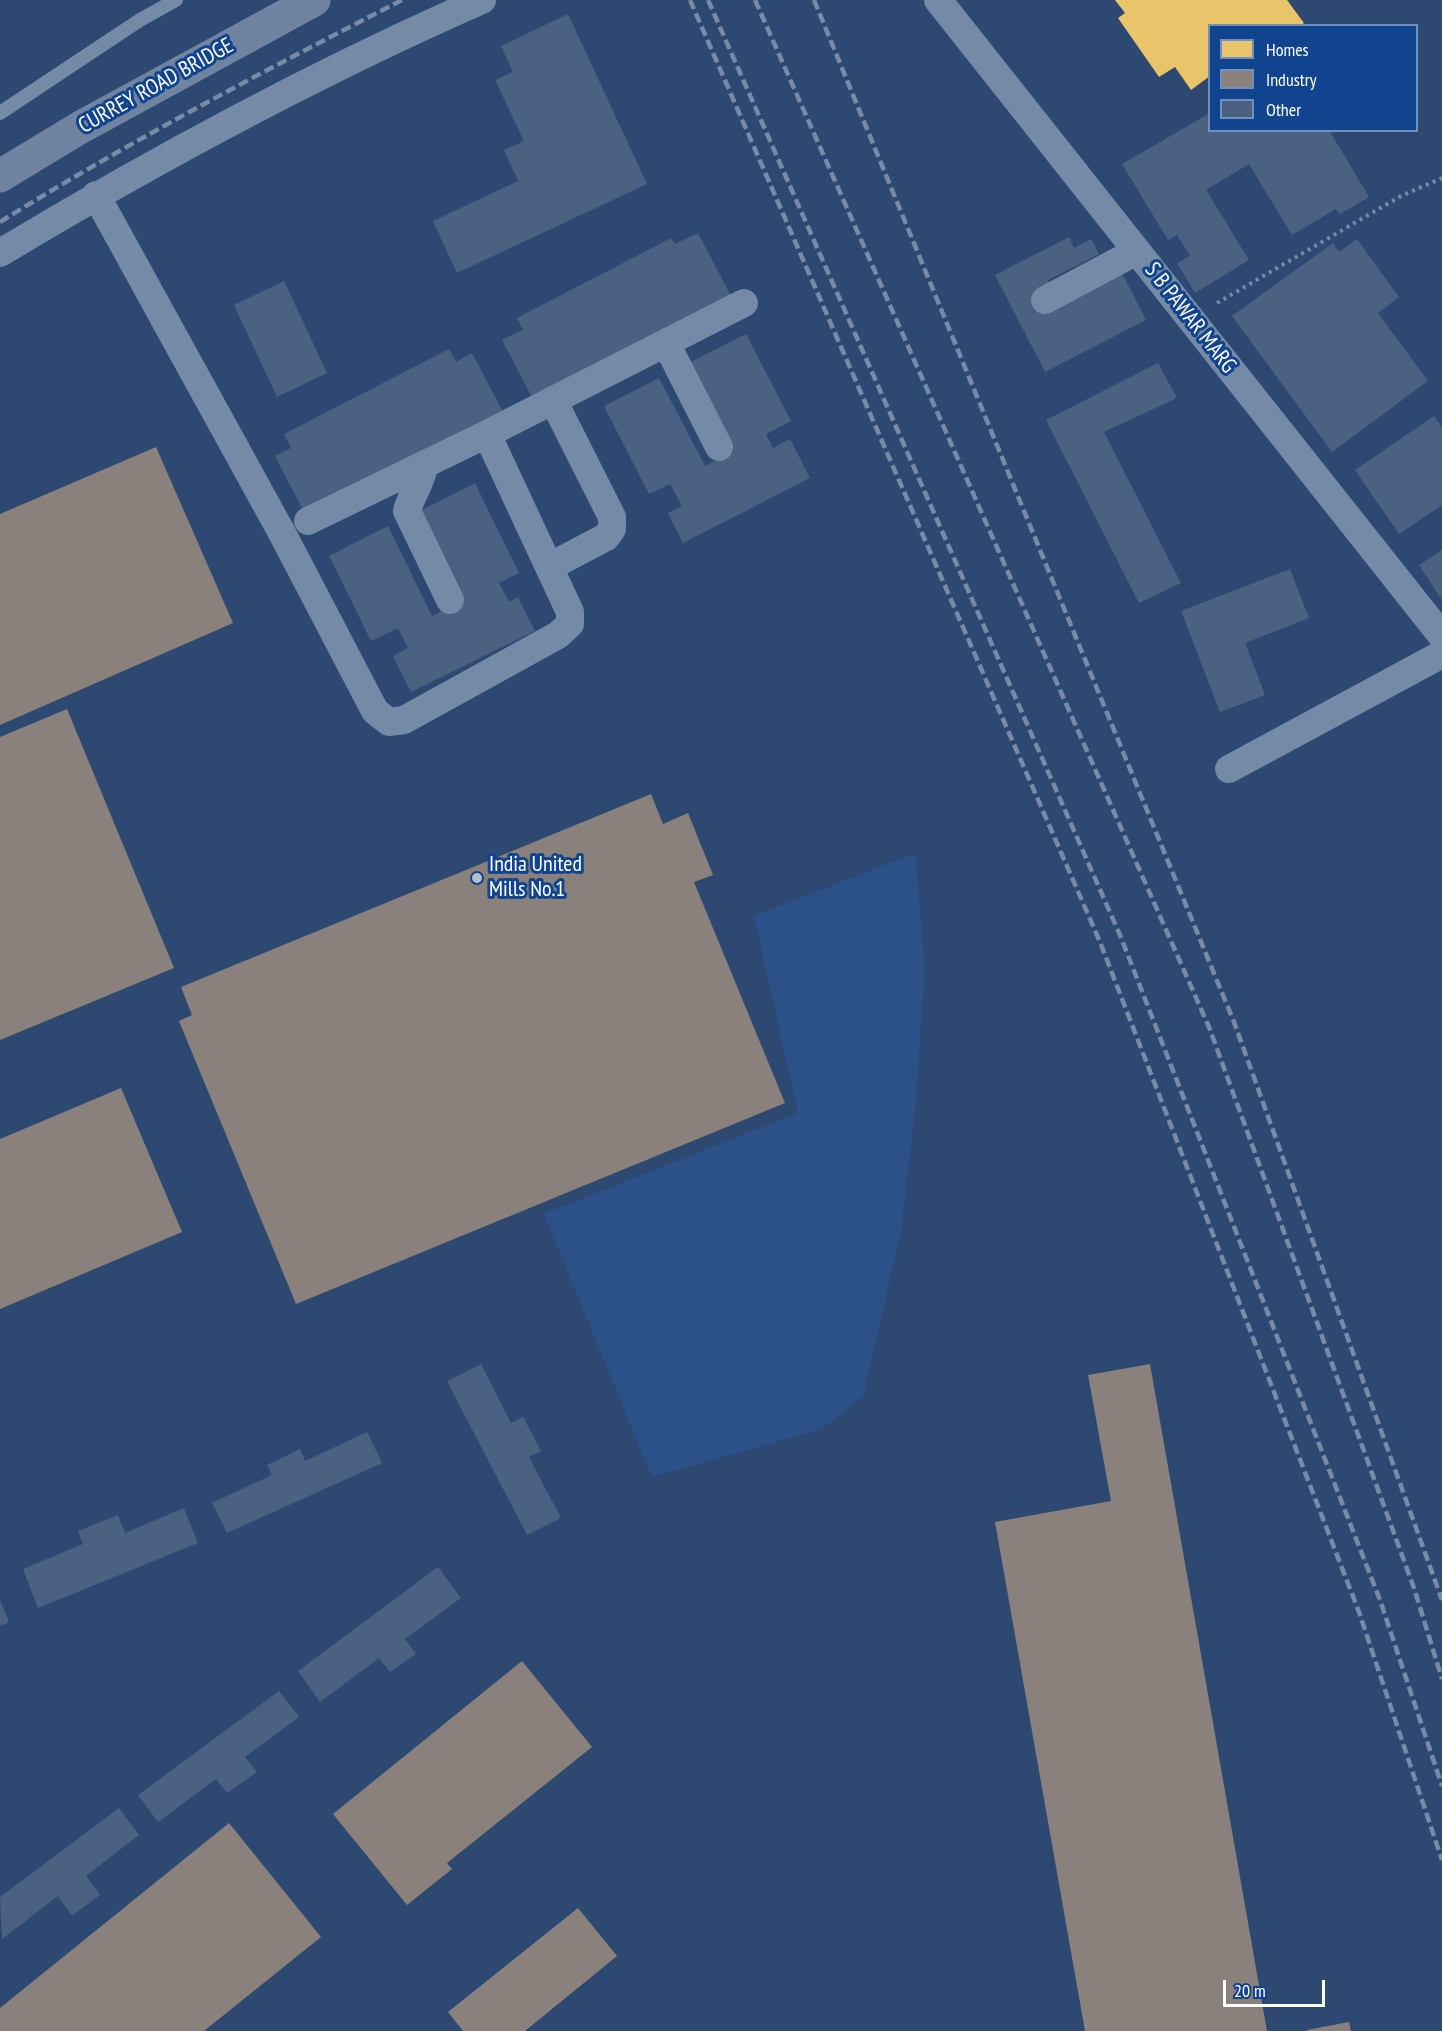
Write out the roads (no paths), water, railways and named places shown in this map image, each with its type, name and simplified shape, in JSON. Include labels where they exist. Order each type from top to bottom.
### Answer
[{"type":"main road","name":"CURREY ROAD BRIDGE","points":[[0,176],[81,127],[314,0]]},
{"type":"street","points":[[0,253],[96,195],[327,74],[482,0]]},
{"type":"street","name":"S B PAWAR MARG","points":[[938,0],[1442,636]]},
{"type":"street","points":[[96,195],[282,533],[375,711],[389,722],[404,720],[558,635],[570,624],[570,612],[488,434]]},
{"type":"street","points":[[1045,300],[1137,251]]},
{"type":"street","points":[[308,520],[424,466],[744,303]]},
{"type":"street","points":[[666,343],[719,447]]},
{"type":"street","points":[[549,567],[606,537],[612,529],[612,517],[553,400]]},
{"type":"street","points":[[424,466],[422,479],[409,500],[407,511],[450,600]]},
{"type":"street","points":[[1229,769],[1442,654]]},
{"type":"lane","points":[[0,113],[140,20],[176,0]]},
{"type":"water","points":[[915,853],[925,969],[915,1111],[901,1231],[863,1397],[822,1429],[652,1477],[544,1214],[798,1113],[754,916]]},
{"type":"railway","points":[[0,222],[148,135],[402,0]]},
{"type":"railway","points":[[0,245],[56,211],[228,116],[462,0]]},
{"type":"railway","points":[[690,0],[1100,942],[1359,1612],[1442,1860]]},
{"type":"railway","points":[[708,0],[1120,935],[1380,1600],[1442,1786]]},
{"type":"railway","points":[[755,0],[1209,1027],[1414,1588],[1442,1679]]},
{"type":"railway","points":[[814,0],[1234,1022],[1442,1600]]},
{"type":"place","name":"India United Mills No.1","points":[[477,878]]}]
